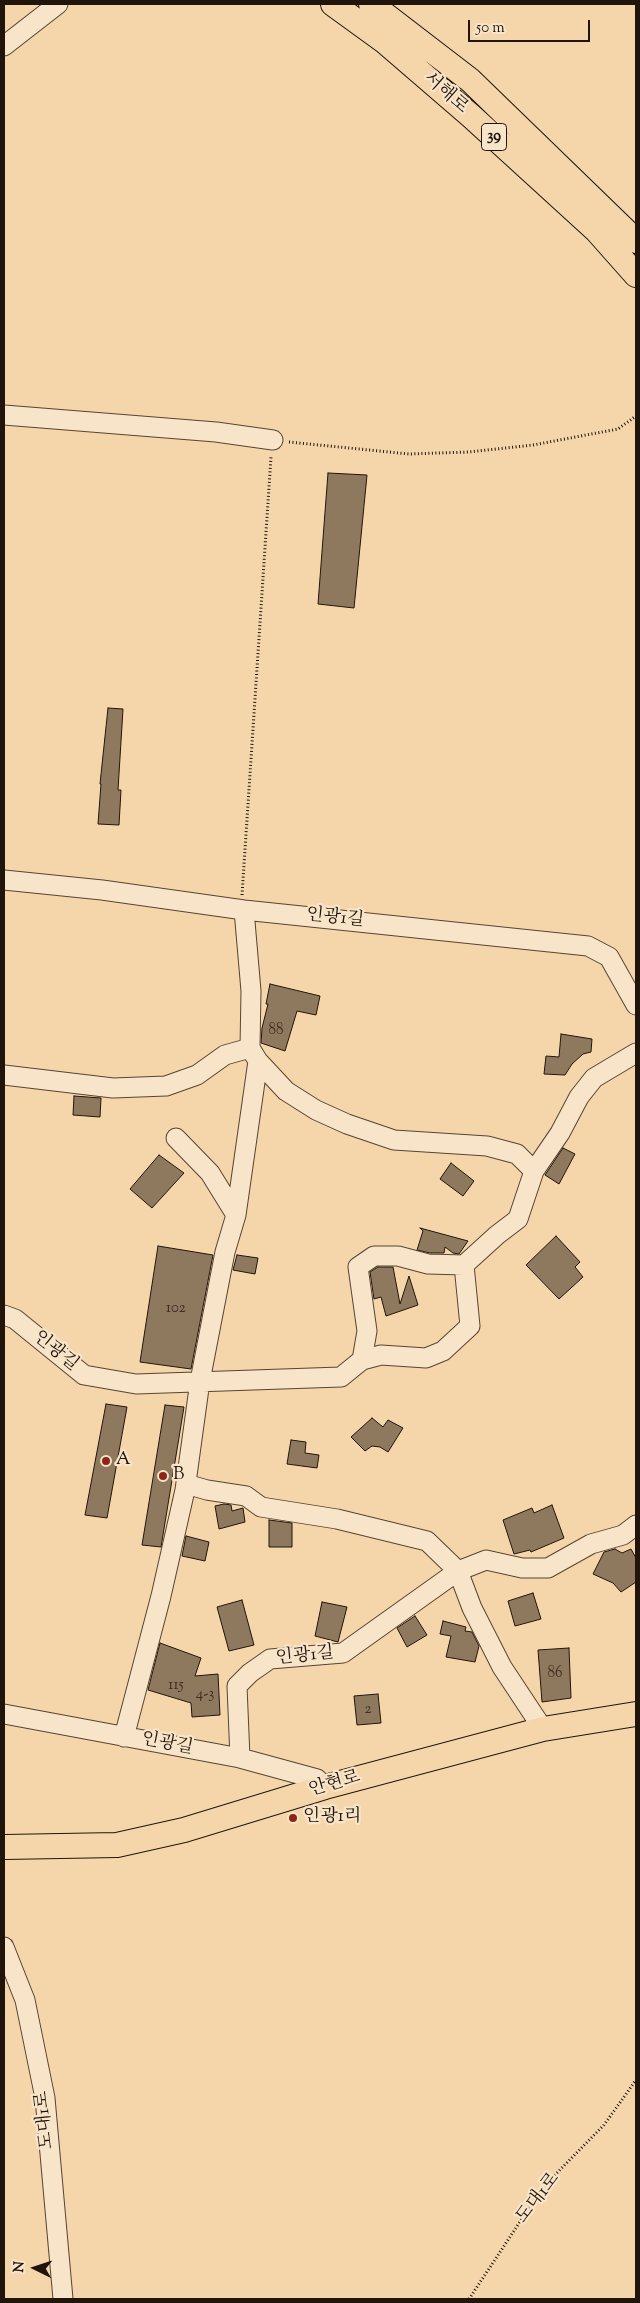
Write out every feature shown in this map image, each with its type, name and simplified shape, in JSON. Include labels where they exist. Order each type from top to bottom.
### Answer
[{"type":"main road","name":"서해로","points":[[333,4],[384,41],[471,116],[597,231],[636,275]]},
{"type":"main road","name":"서해로","points":[[371,4],[470,80],[552,161],[633,233]]},
{"type":"main road","name":"안현로","points":[[4,1847],[118,1845],[184,1830],[325,1787],[543,1729],[636,1714]]},
{"type":"street","points":[[4,46],[58,4]]},
{"type":"street","points":[[4,416],[216,432],[273,440]]},
{"type":"street","name":"인광1길","points":[[4,880],[102,890],[244,910],[588,946],[609,957],[636,1005]]},
{"type":"street","points":[[124,1737],[161,1596],[186,1484],[200,1381],[225,1252],[236,1215],[254,1054],[244,910]]},
{"type":"street","points":[[362,1360],[368,1331],[358,1266],[374,1256],[398,1256],[428,1264],[464,1265],[518,1219],[534,1171],[560,1134],[579,1097],[594,1078],[636,1053]]},
{"type":"street","points":[[4,1075],[113,1088],[166,1086],[197,1075],[224,1055],[254,1054]]},
{"type":"street","points":[[254,1054],[286,1091],[316,1110],[347,1124],[394,1140],[486,1146],[517,1154],[534,1171]]},
{"type":"street","points":[[176,1138],[210,1173],[236,1215]]},
{"type":"street","points":[[200,1381],[341,1377],[362,1360],[381,1355],[426,1358],[443,1351],[470,1326],[464,1265]]},
{"type":"street","name":"인광길","points":[[4,1315],[15,1318],[84,1375],[136,1384],[200,1381]]},
{"type":"street","points":[[186,1484],[207,1490],[246,1496],[261,1507],[337,1519],[427,1541],[458,1571],[472,1608],[502,1667],[543,1729]]},
{"type":"street","name":"인광1길","points":[[240,1758],[237,1686],[250,1673],[270,1660],[342,1653],[458,1571],[486,1560],[522,1568],[548,1568],[591,1544],[623,1534],[636,1525]]},
{"type":"street","name":"인광길","points":[[4,1714],[240,1758],[317,1779],[325,1787]]},
{"type":"street","name":"도대1로","points":[[4,1946],[25,2000],[46,2098],[62,2299]]},
{"type":"path","points":[[244,910],[241,890],[273,440],[409,454],[469,452],[533,444],[618,429],[636,416]]},
{"type":"path","name":"도대1로","points":[[469,2299],[543,2187],[604,2125],[636,2081]]},
{"type":"building","points":[[328,473],[367,475],[354,608],[318,604]]},
{"type":"building","points":[[108,708],[123,709],[118,790],[121,790],[119,825],[98,824]]},
{"type":"building","points":[[270,984],[320,996],[316,1015],[297,1011],[285,1051],[261,1043]]},
{"type":"building","points":[[561,1034],[592,1039],[591,1052],[583,1054],[572,1064],[565,1075],[544,1074],[546,1056],[559,1057]]},
{"type":"building","points":[[74,1096],[101,1098],[100,1117],[73,1115]]},
{"type":"building","points":[[563,1148],[575,1154],[559,1184],[545,1175]]},
{"type":"building","points":[[159,1155],[184,1173],[152,1208],[130,1189]]},
{"type":"building","points":[[451,1163],[474,1181],[463,1196],[440,1179]]},
{"type":"building","points":[[420,1228],[468,1241],[459,1254],[453,1253],[445,1247],[444,1253],[430,1253],[417,1250],[423,1231]]},
{"type":"building","points":[[556,1236],[580,1262],[575,1267],[583,1277],[559,1299],[526,1265]]},
{"type":"building","points":[[158,1246],[213,1255],[191,1369],[140,1362]]},
{"type":"building","points":[[237,1255],[258,1258],[255,1274],[233,1270]]},
{"type":"building","points":[[378,1267],[393,1267],[400,1304],[409,1276],[418,1305],[386,1316],[381,1297],[374,1299],[370,1272]]},
{"type":"building","name":"A","points":[[106,1404],[127,1407],[107,1518],[85,1515]]},
{"type":"building","name":"B","points":[[165,1405],[184,1407],[161,1547],[142,1545]]},
{"type":"building","points":[[372,1418],[383,1427],[388,1420],[403,1428],[388,1452],[380,1447],[372,1446],[365,1451],[351,1437]]},
{"type":"building","points":[[291,1440],[306,1442],[305,1453],[319,1455],[317,1468],[287,1464]]},
{"type":"building","points":[[231,1505],[232,1511],[243,1508],[245,1522],[219,1529],[215,1506]]},
{"type":"building","points":[[552,1505],[564,1538],[531,1552],[530,1550],[514,1554],[503,1520],[532,1508],[534,1513]]},
{"type":"building","points":[[269,1520],[292,1523],[292,1547],[269,1547]]},
{"type":"building","points":[[186,1536],[209,1542],[205,1561],[182,1556]]},
{"type":"building","points":[[615,1549],[622,1553],[631,1549],[636,1558],[636,1582],[621,1592],[613,1583],[593,1574],[604,1552]]},
{"type":"building","points":[[533,1593],[541,1619],[515,1626],[508,1601]]},
{"type":"building","points":[[242,1600],[254,1645],[229,1651],[217,1607]]},
{"type":"building","points":[[322,1602],[347,1607],[338,1642],[315,1636]]},
{"type":"building","points":[[415,1616],[427,1635],[407,1647],[397,1628]]},
{"type":"building","points":[[443,1621],[466,1627],[465,1631],[472,1632],[479,1646],[475,1662],[446,1657],[451,1636],[440,1634]]},
{"type":"building","points":[[160,1643],[201,1658],[195,1676],[218,1674],[220,1715],[192,1717],[191,1703],[148,1690]]},
{"type":"building","points":[[569,1648],[571,1698],[542,1702],[538,1650]]},
{"type":"building","points":[[378,1694],[381,1723],[357,1725],[354,1696]]},
{"type":"place","name":"A","points":[[106,1461]]},
{"type":"place","name":"B","points":[[163,1476]]},
{"type":"place","name":"인광1리","points":[[293,1818]]}]
